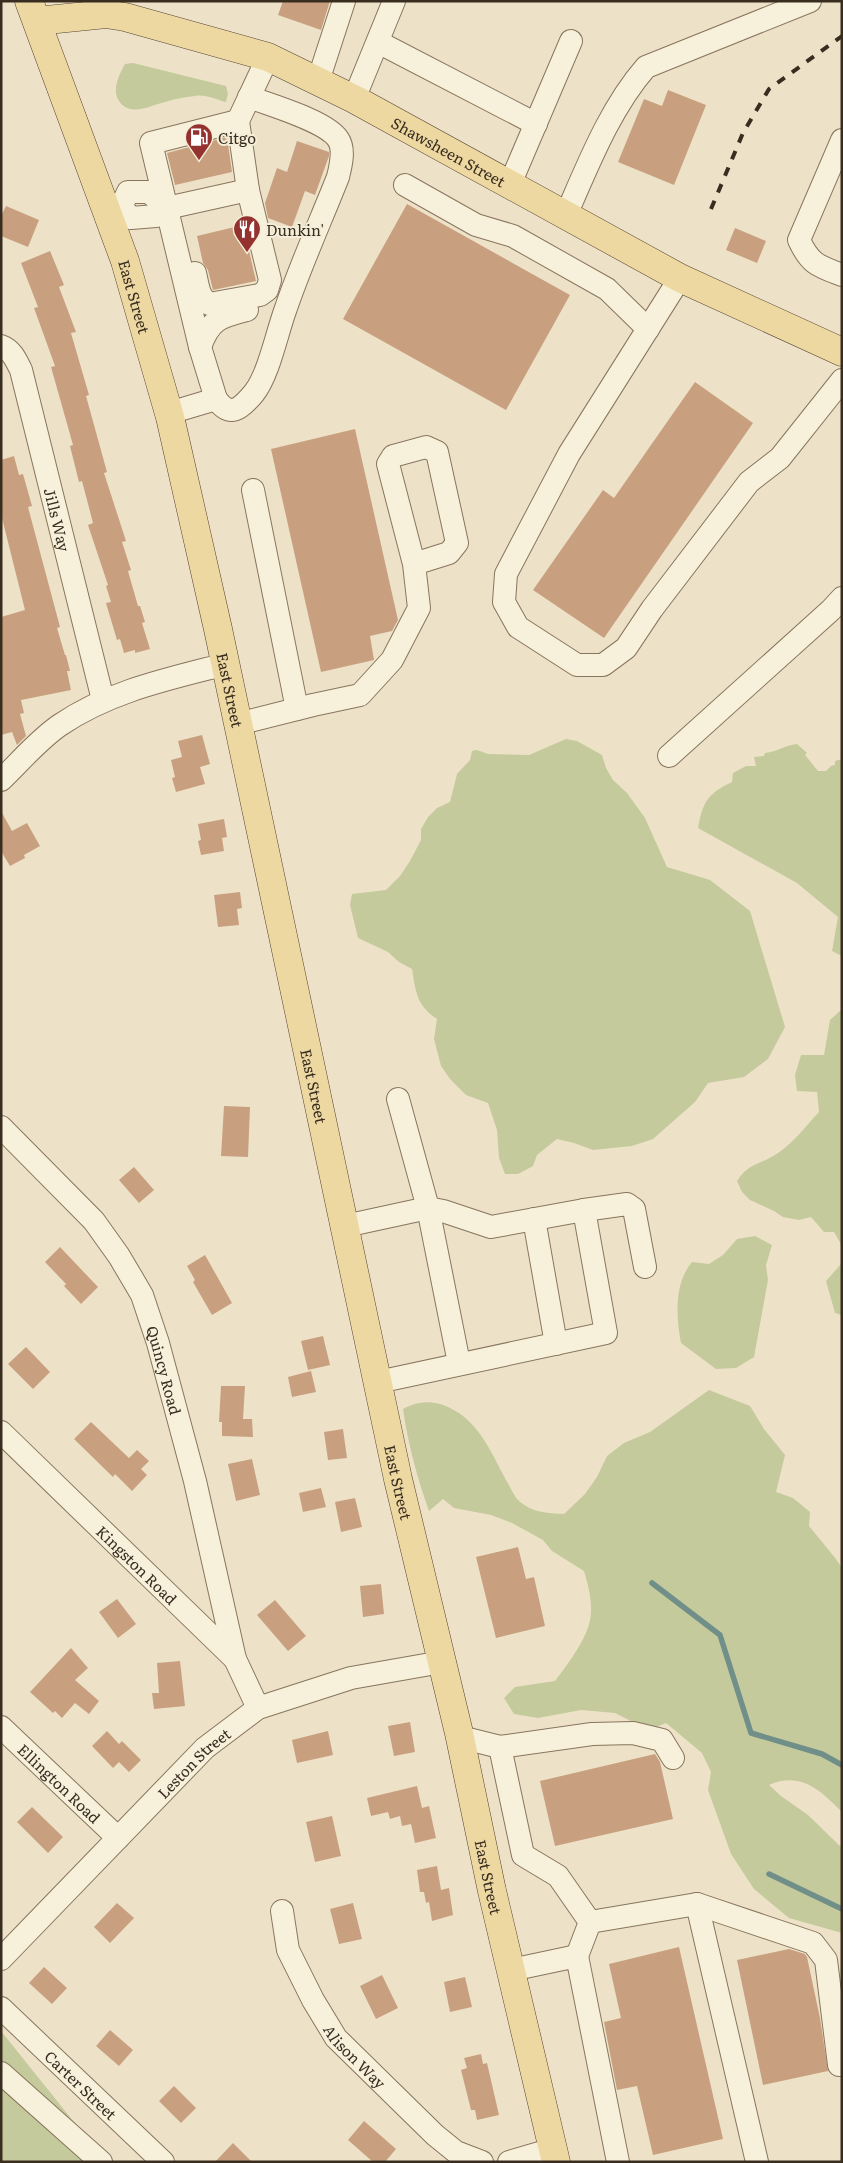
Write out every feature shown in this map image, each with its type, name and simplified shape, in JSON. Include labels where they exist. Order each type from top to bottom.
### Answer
[{"type":"main road","name":"Shawsheen Street","points":[[33,11],[106,14],[125,17],[268,57],[354,99],[680,278],[842,352]]},
{"type":"main road","name":"East Street","points":[[33,11],[114,207],[125,261],[168,413],[226,664],[398,1479],[460,1737],[554,2155]]},
{"type":"street","points":[[318,81],[344,1]]},
{"type":"street","points":[[354,99],[394,1]]},
{"type":"street","points":[[566,215],[592,156],[630,85],[646,67],[810,1]]},
{"type":"street","points":[[378,42],[536,124]]},
{"type":"street","points":[[510,184],[571,42]]},
{"type":"street","points":[[200,347],[207,331],[220,318],[260,307],[267,303],[271,296],[270,280],[248,190],[238,122],[268,57]]},
{"type":"street","points":[[238,122],[151,143],[200,347],[216,398],[225,410],[230,411],[254,394],[262,380],[286,306],[338,177],[342,159],[338,140],[328,129],[249,97]]},
{"type":"street","points":[[842,140],[799,240],[807,257],[822,268],[842,275]]},
{"type":"street","points":[[405,185],[476,225],[513,236],[607,289],[648,328]]},
{"type":"street","points":[[168,215],[248,190]]},
{"type":"street","points":[[114,207],[128,192],[149,192],[168,215],[188,250],[203,300],[209,304],[260,295],[267,290],[270,280]]},
{"type":"street","points":[[680,278],[570,454],[506,574],[504,602],[518,627],[577,665],[603,665],[626,648],[652,609],[749,482],[780,458],[842,380]]},
{"type":"street","name":"Jills Way","points":[[1,346],[7,348],[15,357],[21,370],[103,700]]},
{"type":"street","points":[[168,413],[216,398]]},
{"type":"street","points":[[238,724],[360,695],[392,660],[419,608],[414,564],[388,464],[393,456],[426,447],[437,452],[457,543],[449,553],[414,564]]},
{"type":"street","points":[[253,490],[297,709]]},
{"type":"street","points":[[669,756],[842,598]]},
{"type":"street","points":[[1,780],[59,726],[103,700],[155,682],[226,664]]},
{"type":"street","points":[[398,1099],[428,1208],[459,1363]]},
{"type":"street","name":"Quincy Road","points":[[1,1127],[94,1221],[119,1256],[142,1294],[158,1343],[195,1481],[236,1659]]},
{"type":"street","points":[[345,1226],[428,1208],[491,1227],[627,1204],[634,1208],[645,1267]]},
{"type":"street","points":[[378,1382],[459,1363],[606,1333],[584,1210]]},
{"type":"street","points":[[534,1219],[556,1344]]},
{"type":"street","name":"Kingston Road","points":[[1,1432],[236,1659],[258,1708]]},
{"type":"street","name":"Leston Street","points":[[1,1959],[205,1748],[258,1708],[351,1678],[442,1662]]},
{"type":"street","name":"Ellington Road","points":[[1,1727],[118,1838]]},
{"type":"street","points":[[460,1737],[500,1747],[592,1734],[633,1733],[662,1740],[673,1758]]},
{"type":"street","points":[[500,1747],[523,1855],[558,1876],[590,1922]]},
{"type":"street","points":[[590,1922],[697,1904],[813,1943],[826,1960],[839,2065]]},
{"type":"street","points":[[697,1904],[757,2162]]},
{"type":"street","name":"Alison Way","points":[[282,1911],[288,1950],[316,2006],[336,2038],[434,2134],[456,2152],[482,2162]]},
{"type":"street","points":[[590,1922],[577,1956],[618,2162]]},
{"type":"street","points":[[511,1970],[577,1956]]},
{"type":"street","name":"Carter Street","points":[[1,2008],[163,2162]]},
{"type":"street","points":[[1,2073],[101,2162]]},
{"type":"street","points":[[509,2162],[554,2155]]},
{"type":"green space","points":[[133,63],[226,86],[228,94],[226,102],[207,96],[199,96],[176,99],[146,108],[126,108],[117,97],[116,85],[125,64]]},
{"type":"green space","points":[[566,739],[577,741],[602,755],[606,768],[613,780],[627,793],[645,818],[667,867],[710,880],[750,911],[785,1027],[768,1059],[744,1077],[708,1083],[695,1102],[653,1139],[632,1146],[593,1150],[557,1139],[537,1155],[533,1166],[518,1174],[505,1174],[499,1158],[497,1130],[488,1103],[466,1095],[450,1079],[441,1066],[434,1039],[437,1019],[425,1009],[418,997],[412,969],[399,962],[388,952],[358,938],[350,905],[352,894],[386,890],[400,876],[421,840],[421,829],[428,817],[437,808],[450,802],[457,774],[470,760],[472,751],[477,750],[488,754],[529,755]]},
{"type":"green space","points":[[797,744],[807,753],[805,755],[818,771],[826,771],[835,765],[835,761],[842,759],[842,956],[832,951],[838,917],[797,883],[698,828],[704,805],[712,795],[732,782],[733,773],[746,766],[756,766],[754,757],[764,756],[765,753]]},
{"type":"green space","points":[[842,1009],[842,1246],[834,1232],[824,1232],[811,1217],[799,1220],[783,1217],[750,1200],[742,1192],[737,1181],[746,1170],[784,1149],[819,1112],[817,1092],[797,1091],[795,1075],[801,1055],[824,1055],[830,1020]]},
{"type":"green space","points":[[755,1236],[772,1245],[766,1265],[768,1280],[754,1357],[736,1368],[716,1369],[681,1343],[678,1322],[679,1290],[686,1270],[692,1262],[709,1264],[723,1255],[737,1239]]},
{"type":"green space","points":[[842,1263],[842,1315],[835,1313],[826,1281]]},
{"type":"green space","points":[[709,1390],[750,1406],[764,1429],[785,1455],[776,1492],[793,1498],[810,1512],[809,1526],[842,1568],[842,1812],[810,1785],[791,1780],[769,1785],[808,1815],[842,1848],[842,1933],[789,1918],[754,1889],[731,1854],[708,1790],[711,1772],[702,1753],[666,1723],[649,1730],[615,1713],[581,1710],[538,1718],[514,1714],[504,1698],[515,1687],[555,1681],[584,1638],[589,1624],[591,1604],[584,1571],[552,1551],[543,1540],[512,1523],[491,1515],[454,1508],[443,1499],[429,1511],[413,1460],[403,1409],[418,1403],[428,1402],[438,1403],[455,1410],[474,1426],[488,1446],[518,1500],[534,1510],[564,1514],[585,1494],[597,1477],[607,1456],[624,1443],[650,1432]]},
{"type":"green space","points":[[1,2031],[90,2142],[115,2162],[1,2162]]},
{"type":"building","points":[[283,1],[330,1],[321,30],[278,15]]},
{"type":"building","points":[[668,90],[706,105],[674,185],[618,162],[644,99],[662,106]]},
{"type":"building","name":"Citgo","points":[[227,137],[232,172],[175,185],[167,153]]},
{"type":"building","points":[[297,141],[329,152],[329,156],[315,195],[305,191],[292,227],[268,218],[265,203],[277,168],[287,172]]},
{"type":"building","points":[[407,204],[570,295],[506,410],[343,319]]},
{"type":"building","points":[[6,206],[39,220],[28,247],[1,236],[1,216]]},
{"type":"building","points":[[243,225],[256,281],[213,290],[208,270],[203,263],[197,236]]},
{"type":"building","points":[[735,228],[766,241],[757,263],[726,250]]},
{"type":"building","points":[[50,251],[64,285],[59,287],[76,332],[71,333],[89,395],[86,396],[107,472],[104,473],[126,541],[122,542],[131,570],[128,571],[138,606],[140,606],[145,622],[142,623],[150,649],[135,653],[135,650],[124,653],[120,639],[117,640],[106,603],[111,602],[106,586],[108,585],[88,525],[93,523],[82,481],[79,482],[70,446],[73,445],[51,367],[55,366],[34,308],[38,307],[21,263]]},
{"type":"building","points":[[695,382],[753,423],[604,638],[533,590],[603,490],[614,498]]},
{"type":"building","points":[[355,429],[398,620],[392,631],[370,636],[374,660],[321,672],[271,449]]},
{"type":"building","points":[[14,456],[19,475],[23,474],[32,506],[28,507],[60,627],[57,628],[70,671],[67,671],[71,690],[21,700],[24,713],[20,714],[26,736],[17,745],[12,732],[1,735],[1,617],[25,610],[1,514],[1,460]]},
{"type":"building","points":[[202,735],[210,764],[200,767],[205,784],[176,792],[172,778],[175,777],[171,760],[182,757],[178,741]]},
{"type":"building","points":[[1,811],[12,831],[27,823],[40,846],[24,855],[25,858],[10,866],[1,851]]},
{"type":"building","points":[[224,819],[227,837],[222,838],[224,851],[201,855],[198,841],[201,840],[198,824]]},
{"type":"building","points":[[240,892],[242,908],[237,909],[239,925],[218,927],[214,895]]},
{"type":"building","points":[[224,1106],[250,1107],[248,1157],[221,1156]]},
{"type":"building","points":[[134,1167],[154,1190],[139,1203],[119,1180]]},
{"type":"building","points":[[60,1247],[98,1287],[81,1304],[64,1286],[66,1284],[45,1262]]},
{"type":"building","points":[[205,1255],[232,1303],[212,1315],[193,1282],[195,1280],[187,1266]]},
{"type":"building","points":[[323,1336],[330,1365],[308,1370],[301,1341]]},
{"type":"building","points":[[26,1347],[50,1372],[33,1389],[8,1364]]},
{"type":"building","points":[[311,1371],[316,1392],[292,1397],[288,1377]]},
{"type":"building","points":[[221,1386],[245,1386],[243,1419],[252,1419],[253,1437],[222,1436],[222,1422],[219,1422]]},
{"type":"building","points":[[91,1422],[129,1458],[137,1450],[149,1461],[141,1469],[147,1475],[132,1491],[115,1474],[113,1477],[74,1439]]},
{"type":"building","points":[[343,1429],[347,1458],[328,1460],[324,1432]]},
{"type":"building","points":[[252,1459],[260,1495],[236,1501],[228,1464]]},
{"type":"building","points":[[321,1488],[326,1507],[303,1512],[299,1493]]},
{"type":"building","points":[[355,1498],[362,1527],[341,1532],[335,1502]]},
{"type":"building","points":[[518,1547],[526,1579],[534,1577],[545,1626],[496,1638],[476,1557]]},
{"type":"building","points":[[381,1584],[384,1614],[363,1617],[360,1586]]},
{"type":"building","points":[[117,1599],[136,1624],[118,1638],[99,1612]]},
{"type":"building","points":[[275,1600],[306,1636],[288,1651],[257,1615]]},
{"type":"building","points":[[71,1648],[88,1668],[75,1680],[99,1701],[89,1714],[75,1703],[62,1718],[55,1711],[53,1713],[30,1692]]},
{"type":"building","points":[[180,1661],[185,1706],[154,1709],[152,1693],[159,1693],[157,1663]]},
{"type":"building","points":[[410,1722],[415,1752],[394,1756],[388,1726]]},
{"type":"building","points":[[107,1731],[119,1744],[122,1741],[141,1760],[129,1772],[119,1762],[113,1768],[92,1746]]},
{"type":"building","points":[[328,1731],[333,1755],[297,1763],[292,1740]]},
{"type":"building","points":[[655,1754],[660,1762],[673,1819],[555,1846],[540,1781]]},
{"type":"building","points":[[417,1786],[422,1808],[429,1806],[436,1838],[415,1843],[411,1824],[402,1826],[400,1816],[390,1819],[388,1812],[371,1816],[367,1798]]},
{"type":"building","points":[[32,1807],[63,1837],[48,1853],[17,1822]]},
{"type":"building","points":[[332,1816],[341,1856],[315,1862],[306,1822]]},
{"type":"building","points":[[437,1866],[441,1890],[449,1888],[453,1915],[432,1921],[429,1902],[426,1903],[424,1892],[420,1892],[417,1870]]},
{"type":"building","points":[[117,1903],[134,1918],[110,1943],[94,1927]]},
{"type":"building","points":[[353,1903],[362,1939],[339,1944],[330,1909]]},
{"type":"building","points":[[679,1947],[723,2139],[653,2155],[637,2086],[617,2090],[604,2022],[621,2018],[609,1964]]},
{"type":"building","points":[[789,1949],[805,1954],[807,1957],[820,2018],[828,2071],[763,2085],[737,1960]]},
{"type":"building","points":[[44,1967],[67,1988],[52,2004],[29,1983]]},
{"type":"building","points":[[382,1975],[398,2008],[376,2019],[360,1986]]},
{"type":"building","points":[[465,1977],[472,2007],[450,2012],[444,1982]]},
{"type":"building","points":[[110,2030],[133,2050],[119,2066],[96,2046]]},
{"type":"building","points":[[481,2054],[483,2064],[487,2063],[499,2115],[477,2120],[475,2110],[471,2110],[461,2070],[467,2068],[464,2058]]},
{"type":"building","points":[[174,2086],[196,2108],[181,2123],[159,2101]]},
{"type":"building","points":[[364,2121],[396,2149],[385,2162],[373,2162],[348,2140]]},
{"type":"building","points":[[233,2143],[252,2162],[215,2162]]},
{"type":"waterway","points":[[652,1583],[720,1635],[751,1733],[822,1754],[842,1765]]},
{"type":"waterway","points":[[769,1874],[842,1909]]},
{"type":"railway","points":[[711,209],[743,133],[769,89],[842,36]]},
{"type":"place","name":"Citgo","points":[[199,161]]},
{"type":"place","name":"Dunkin'","points":[[247,253]]}]
